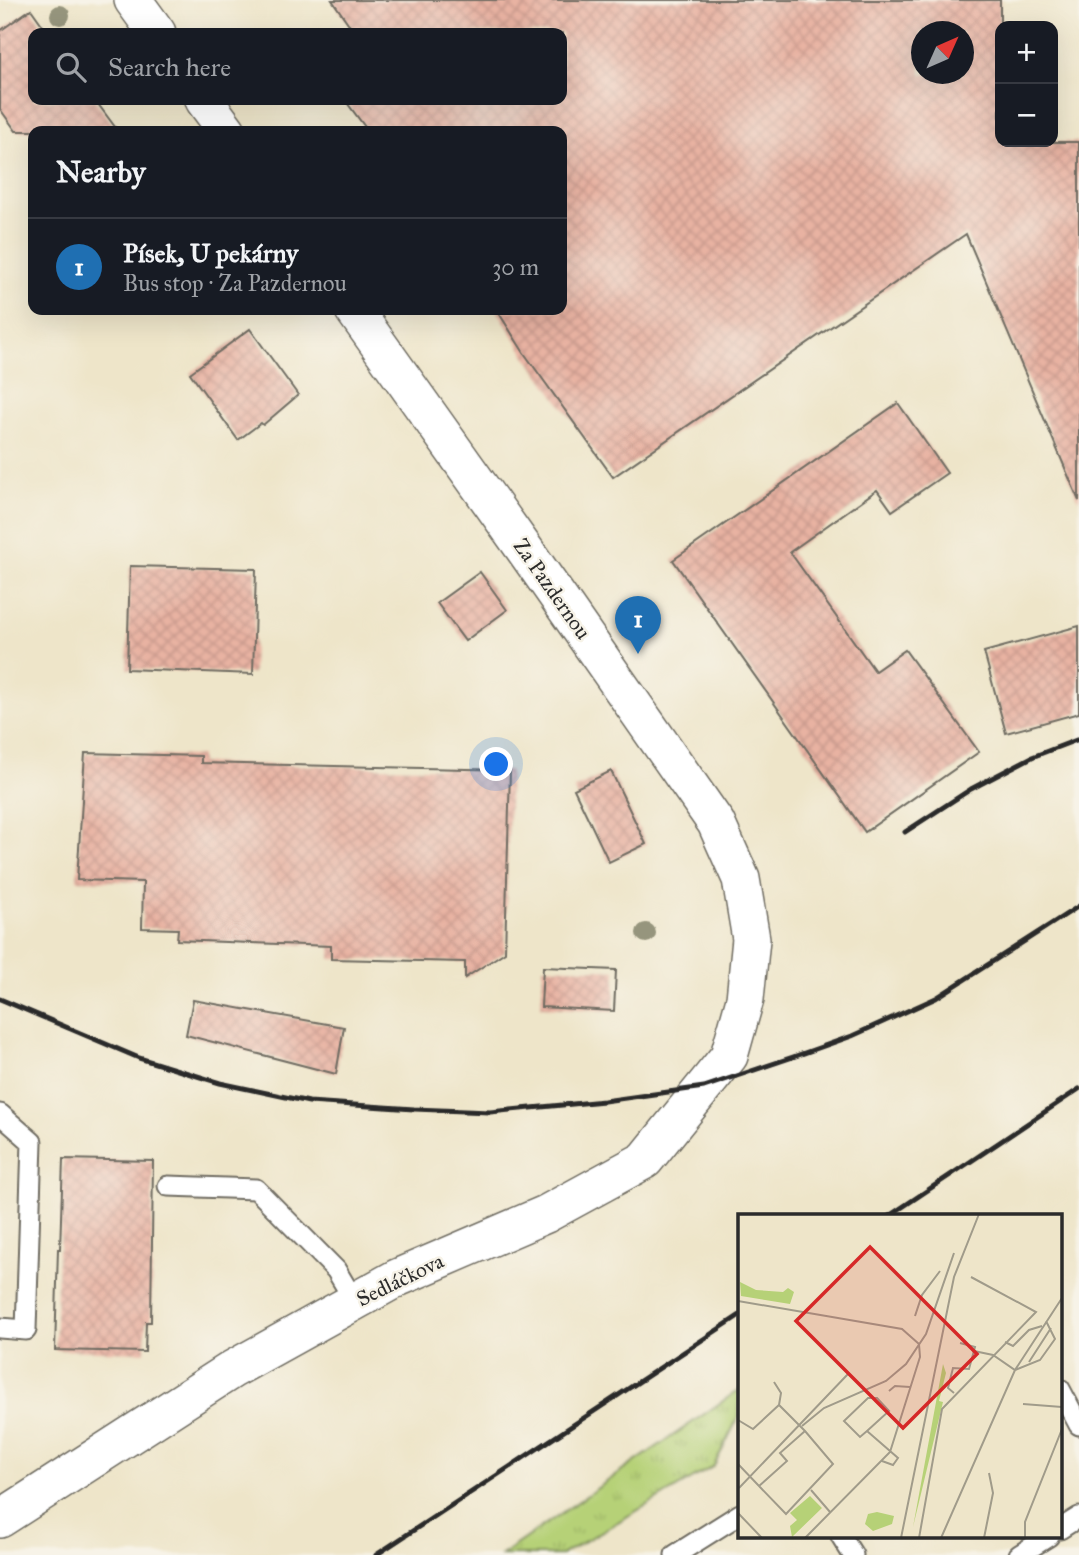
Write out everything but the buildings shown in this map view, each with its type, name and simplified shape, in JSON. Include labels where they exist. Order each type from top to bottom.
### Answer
[{"type":"street","points":[[133,0],[153,28]]},
{"type":"street","points":[[208,105],[223,126]]},
{"type":"street","name":"Za Pazdernou","points":[[358,315],[716,823],[741,878],[751,939],[745,999]]},
{"type":"street","name":"Sedláčkova","points":[[0,1518],[233,1369],[397,1278],[546,1214],[645,1160],[729,1056],[745,999]]},
{"type":"lane","points":[[0,1114],[32,1142],[26,1330],[0,1328]]},
{"type":"lane","points":[[168,1186],[256,1189],[336,1270],[355,1302]]},
{"type":"lane","points":[[1062,1393],[1079,1425]]},
{"type":"lane","points":[[675,1555],[738,1515]]},
{"type":"lane","points":[[1062,1528],[1079,1517]]},
{"type":"lane","points":[[842,1538],[853,1555]]},
{"type":"lane","points":[[1019,1555],[1046,1538]]},
{"type":"green space","points":[[738,1391],[738,1418],[714,1466],[561,1555],[501,1555]]},
{"type":"railway","points":[[905,832],[971,789],[1032,757],[1079,739]]},
{"type":"railway","points":[[0,999],[139,1058],[220,1083],[309,1102],[490,1112],[604,1101],[704,1087],[793,1057],[852,1036],[936,998],[1079,906]]},
{"type":"railway","points":[[892,1214],[1079,1089]]},
{"type":"railway","points":[[376,1555],[738,1316]]},
{"type":"place","name":"Písek, U pekárny","points":[[638,654]]}]
